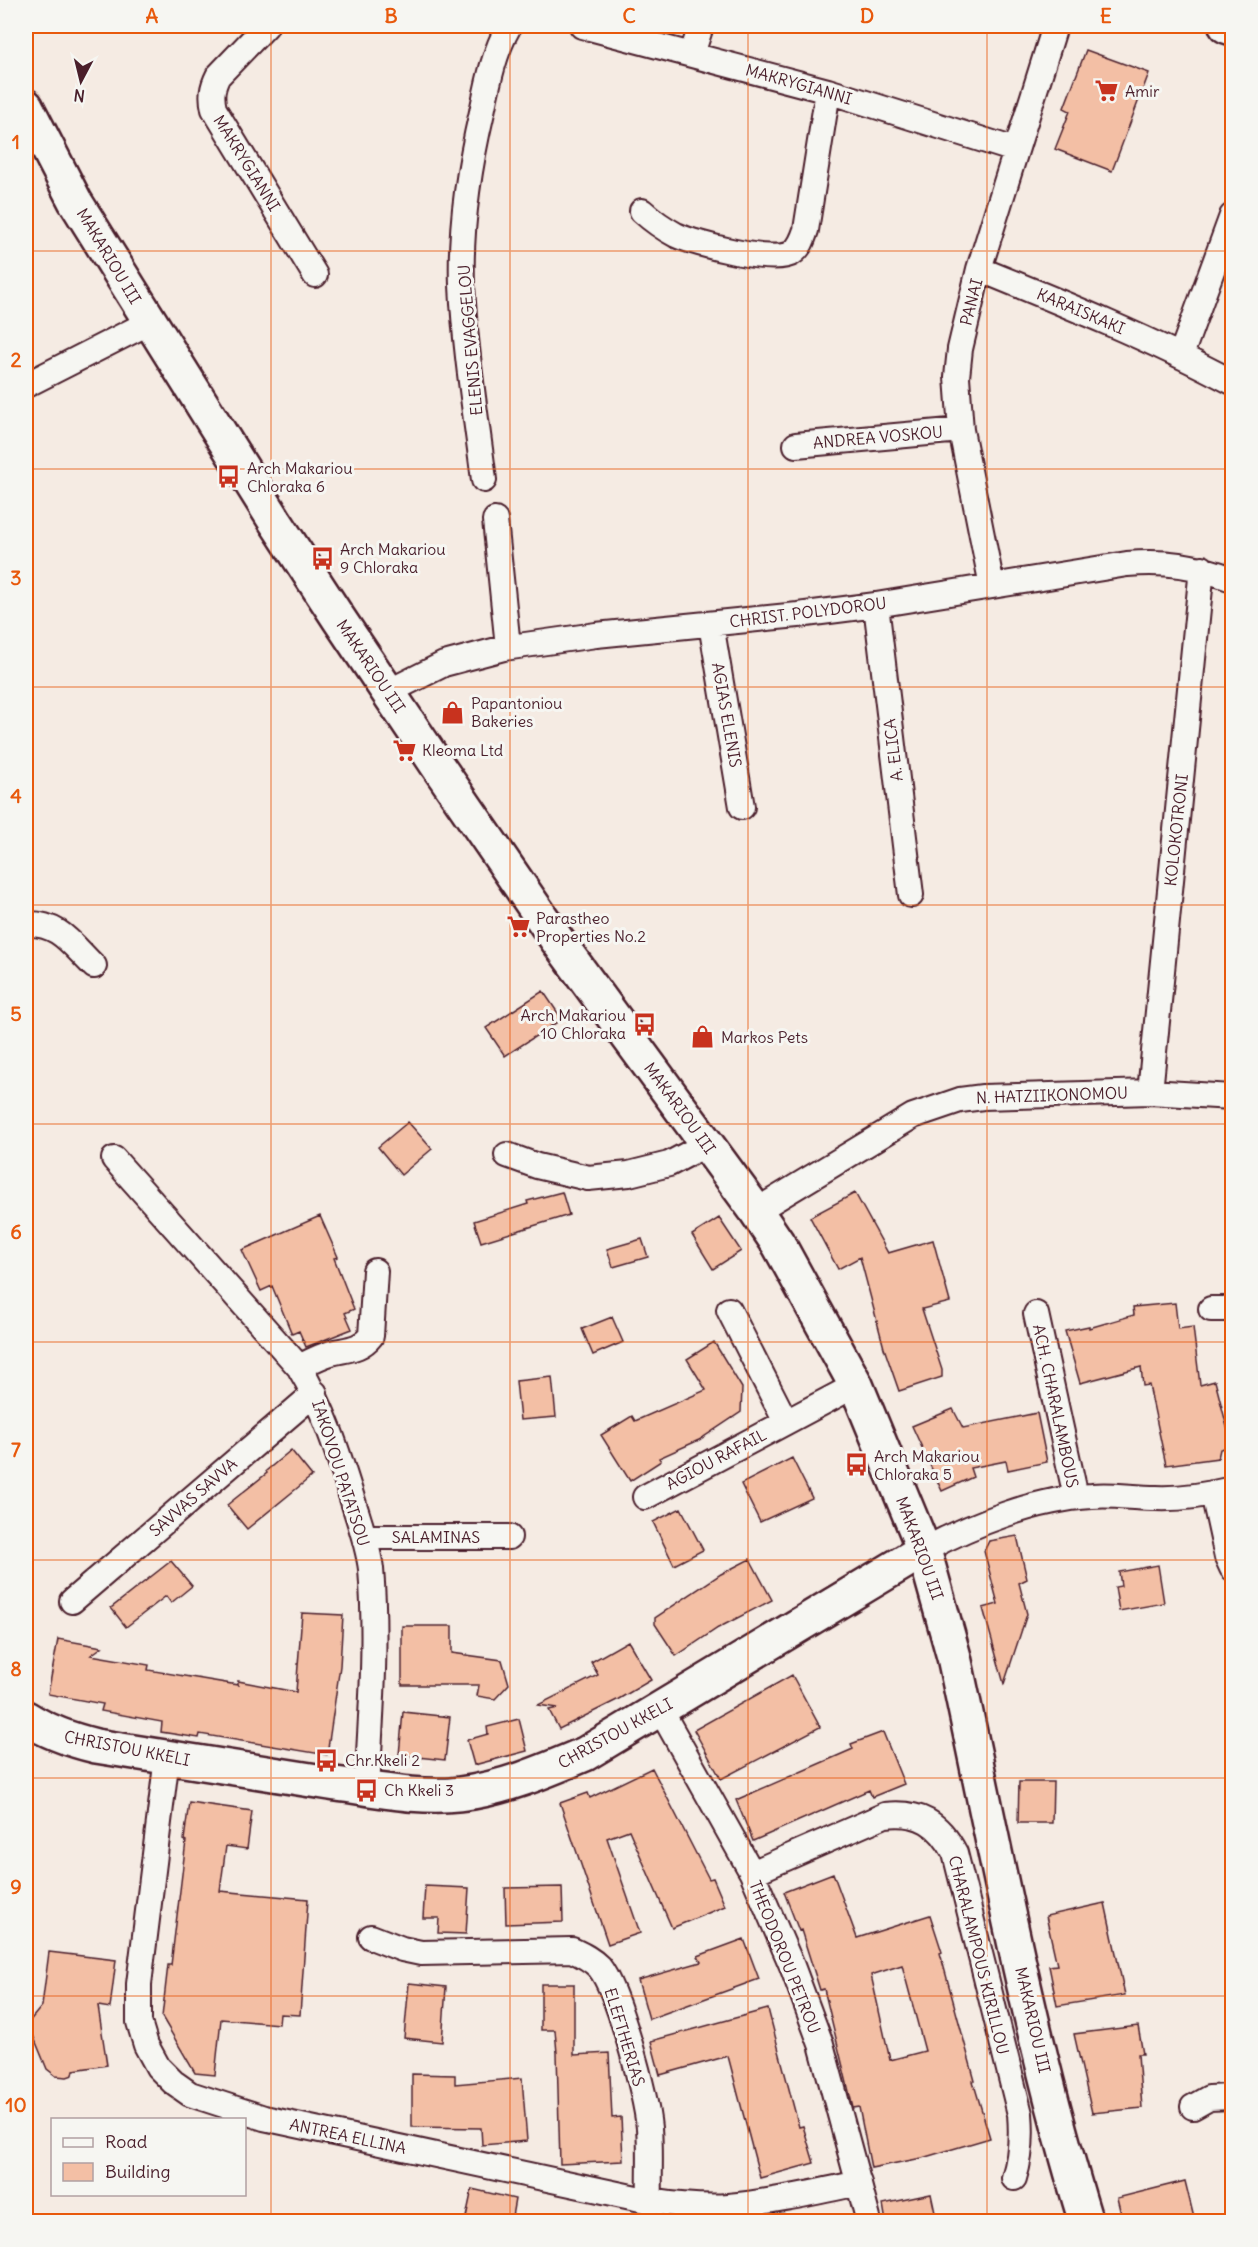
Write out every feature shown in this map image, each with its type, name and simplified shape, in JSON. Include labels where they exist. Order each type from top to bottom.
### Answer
[{"type":"main road","points":[[1226,26],[1233,28]]},
{"type":"main road","name":"MAKARIOU III","points":[[26,106],[75,201],[275,521],[557,940],[756,1211],[784,1254],[856,1385],[924,1550],[954,1657],[1035,2035],[1065,2152],[1086,2222]]},
{"type":"main road","name":"CHRISTOU KKELI","points":[[26,1718],[49,1732],[74,1741],[367,1788],[428,1794],[458,1794],[496,1787],[530,1777],[585,1754],[924,1550]]},
{"type":"street","name":"MAKRYGIANNI","points":[[266,26],[218,76],[213,86],[214,109],[315,275]]},
{"type":"street","name":"ELENIS EVAGGELOU","points":[[484,480],[465,321],[463,251],[472,155],[492,68],[509,26]]},
{"type":"street","name":"MAKRYGIANNI","points":[[582,26],[828,91],[1015,150]]},
{"type":"street","points":[[692,54],[701,26]]},
{"type":"street","name":"PANAI","points":[[992,586],[961,430],[957,376],[960,349],[979,269],[1055,26]]},
{"type":"street","points":[[642,211],[658,226],[702,244],[764,257],[778,258],[791,254],[800,244],[806,230],[828,91]]},
{"type":"street","points":[[1181,355],[1232,216]]},
{"type":"street","name":"KARAISKAKI","points":[[979,269],[1099,318],[1181,355],[1233,382]]},
{"type":"street","points":[[26,385],[150,322]]},
{"type":"street","name":"ANDREA VOSKOU","points":[[796,445],[961,430]]},
{"type":"street","points":[[495,519],[508,647]]},
{"type":"street","name":"CHRIST. POLYDOROU","points":[[388,692],[444,664],[508,647],[596,635],[876,605],[1152,562],[1203,568],[1233,579]]},
{"type":"street","name":"KOLOKOTRONI","points":[[1150,1092],[1203,568]]},
{"type":"street","name":"A. ELICA","points":[[876,605],[911,895]]},
{"type":"street","name":"AGIAS ELENIS","points":[[711,624],[742,807]]},
{"type":"street","points":[[26,924],[46,925],[58,930],[94,966]]},
{"type":"street","name":"N. HATZIIKONOMOU","points":[[756,1211],[913,1116],[936,1106],[960,1100],[983,1097],[1150,1092],[1233,1097]]},
{"type":"street","points":[[507,1155],[537,1166],[588,1178],[629,1174],[669,1164],[707,1144]]},
{"type":"street","name":"IAKOVOU PATATSOU","points":[[114,1160],[299,1367],[315,1393],[336,1447],[364,1538],[370,1566],[374,1673],[367,1788]]},
{"type":"street","points":[[299,1367],[329,1354],[355,1348],[371,1336],[375,1271]]},
{"type":"street","name":"AGIOU RAFAIL","points":[[729,1311],[786,1422]]},
{"type":"street","name":"ACH. CHARALAMBOUS","points":[[1036,1314],[1076,1497]]},
{"type":"street","name":"AGIOU RAFAIL","points":[[645,1497],[856,1385]]},
{"type":"street","name":"SAVVAS SAVVA","points":[[72,1600],[315,1393]]},
{"type":"street","points":[[924,1550],[981,1522],[1076,1497],[1111,1495],[1186,1498],[1223,1491],[1227,1557],[1233,1568]]},
{"type":"street","name":"SALAMINAS","points":[[364,1538],[508,1537]]},
{"type":"street","name":"THEODOROU PETROU","points":[[660,1709],[752,1873],[792,1966],[821,2044],[869,2222]]},
{"type":"street","name":"ANTREA ELLINA","points":[[167,1757],[139,1984],[139,2022],[146,2045],[158,2067],[190,2094],[264,2118],[650,2201],[690,2206],[726,2206],[775,2200],[860,2183]]},
{"type":"street","name":"CHARALAMPOUS KIRILLOU","points":[[752,1873],[885,1815],[900,1813],[918,1817],[934,1825],[945,1836],[955,1853],[1020,2114],[1022,2136],[1020,2157],[1014,2178]]},
{"type":"street","name":"ELEFTHERIAS","points":[[371,1937],[421,1953],[572,1950],[587,1956],[594,1962],[610,1985],[643,2098],[649,2128],[650,2201]]},
{"type":"street","points":[[1193,2107],[1209,2098],[1233,2097]]},
{"type":"building","name":"Amir","points":[[1086,50],[1149,73],[1112,171],[1055,149],[1070,111],[1064,108]]},
{"type":"building","points":[[543,991],[562,1019],[505,1056],[486,1028]]},
{"type":"building","points":[[408,1122],[432,1149],[401,1175],[378,1147]]},
{"type":"building","points":[[562,1192],[569,1215],[481,1242],[474,1221],[528,1204],[527,1201]]},
{"type":"building","points":[[855,1193],[888,1253],[933,1240],[950,1302],[922,1309],[942,1370],[942,1377],[899,1391],[884,1348],[860,1257],[838,1269],[810,1217]]},
{"type":"building","points":[[320,1216],[338,1257],[334,1258],[354,1309],[345,1313],[352,1329],[306,1347],[299,1331],[292,1334],[272,1286],[261,1291],[242,1250]]},
{"type":"building","points":[[719,1218],[741,1251],[713,1269],[692,1235]]},
{"type":"building","points":[[642,1239],[648,1257],[613,1267],[607,1249]]},
{"type":"building","points":[[1175,1303],[1178,1329],[1193,1327],[1200,1385],[1215,1381],[1232,1446],[1220,1449],[1218,1458],[1166,1465],[1149,1385],[1143,1386],[1141,1367],[1080,1383],[1065,1331],[1089,1326],[1089,1328],[1134,1315],[1133,1307]]},
{"type":"building","points":[[612,1317],[623,1342],[593,1355],[582,1329]]},
{"type":"building","points":[[714,1342],[742,1388],[741,1412],[699,1440],[659,1458],[661,1461],[630,1481],[601,1435],[632,1416],[635,1421],[706,1390],[687,1359]]},
{"type":"building","points":[[552,1377],[556,1417],[520,1420],[516,1381]]},
{"type":"building","points":[[953,1409],[963,1428],[1037,1413],[1047,1462],[1008,1470],[1006,1461],[970,1468],[973,1477],[942,1491],[912,1426]]},
{"type":"building","points":[[291,1450],[312,1476],[247,1529],[227,1505],[267,1473],[266,1471]]},
{"type":"building","points":[[792,1458],[812,1498],[760,1522],[741,1484]]},
{"type":"building","points":[[681,1508],[703,1550],[674,1565],[653,1522]]},
{"type":"building","points":[[1017,1536],[1027,1579],[1019,1583],[1027,1614],[1004,1684],[983,1608],[998,1604],[984,1551],[989,1541]]},
{"type":"building","points":[[750,1559],[772,1600],[718,1628],[676,1656],[655,1624],[655,1618],[721,1574]]},
{"type":"building","points":[[171,1561],[192,1586],[171,1603],[166,1596],[126,1627],[111,1608]]},
{"type":"building","points":[[1158,1565],[1164,1603],[1119,1611],[1115,1587],[1121,1586],[1119,1572]]},
{"type":"building","points":[[302,1613],[343,1615],[340,1666],[327,1755],[200,1734],[199,1738],[161,1732],[162,1722],[101,1711],[103,1704],[48,1694],[58,1639],[102,1647],[91,1655],[149,1665],[148,1670],[238,1685],[238,1681],[296,1692]]},
{"type":"building","points":[[402,1626],[452,1626],[452,1653],[502,1660],[509,1684],[495,1699],[477,1696],[479,1685],[402,1685]]},
{"type":"building","points":[[628,1641],[651,1680],[559,1729],[549,1710],[558,1708],[538,1705],[598,1675],[591,1662]]},
{"type":"building","points":[[792,1675],[820,1727],[721,1779],[694,1730]]},
{"type":"building","points":[[403,1712],[450,1717],[445,1760],[399,1755]]},
{"type":"building","points":[[519,1719],[527,1751],[474,1765],[467,1740],[488,1734],[487,1727]]},
{"type":"building","points":[[883,1732],[904,1784],[872,1797],[869,1790],[753,1841],[736,1800],[853,1749],[851,1744]]},
{"type":"building","points":[[652,1768],[709,1879],[713,1878],[725,1906],[672,1928],[629,1830],[607,1838],[640,1933],[608,1944],[560,1803],[588,1793],[590,1798]]},
{"type":"building","points":[[1019,1782],[1053,1782],[1052,1823],[1018,1823]]},
{"type":"building","points":[[189,1802],[252,1811],[247,1849],[226,1846],[220,1891],[308,1899],[300,2015],[280,2014],[279,2024],[221,2019],[215,2075],[195,2073],[162,2017],[168,1965],[171,1965]]},
{"type":"building","points":[[833,1873],[857,1938],[930,1915],[942,1952],[940,1953],[975,2081],[973,2081],[990,2138],[922,2158],[871,2168],[859,2107],[853,2108],[824,1989],[820,1990],[801,1930],[799,1931],[784,1892]],"holes":[[[902,1965],[925,2051],[890,2060],[871,1975]]]},
{"type":"building","points":[[425,1886],[469,1888],[466,1934],[438,1933],[439,1918],[423,1918]]},
{"type":"building","points":[[562,1887],[563,1922],[506,1924],[505,1888]]},
{"type":"building","points":[[1105,1903],[1125,1995],[1057,2006],[1049,1966],[1057,1965],[1046,1916]]},
{"type":"building","points":[[744,1939],[759,1979],[649,2019],[638,1980],[701,1962],[698,1956]]},
{"type":"building","points":[[49,1952],[116,1960],[110,2008],[98,2006],[107,2065],[74,2070],[73,2075],[67,2077],[56,2076],[47,2069],[28,2023],[42,2006]]},
{"type":"building","points":[[409,1983],[446,1987],[442,2042],[404,2038]]},
{"type":"building","points":[[541,1984],[574,1984],[574,2055],[609,2053],[612,2118],[621,2117],[623,2161],[560,2164],[555,2030],[541,2030]]},
{"type":"building","points":[[768,2009],[799,2127],[803,2126],[814,2163],[760,2178],[728,2056],[660,2075],[651,2041]]},
{"type":"building","points":[[1138,2026],[1143,2054],[1138,2054],[1142,2108],[1092,2113],[1074,2034]]},
{"type":"building","points":[[412,2074],[455,2075],[455,2084],[522,2078],[527,2141],[482,2145],[481,2128],[412,2127]]},
{"type":"building","points":[[1185,2181],[1195,2222],[1123,2222],[1117,2198]]},
{"type":"building","points":[[472,2189],[515,2199],[511,2222],[465,2222]]},
{"type":"building","points":[[931,2194],[937,2222],[886,2222],[883,2204]]},
{"type":"place","name":"Amir","points":[[1107,91]]},
{"type":"place","name":"Arch Makariou Chloraka 6","points":[[229,477]]},
{"type":"place","name":"Arch Makariou 9 Chloraka","points":[[322,558]]},
{"type":"place","name":"Papantoniou Bakeries","points":[[453,712]]},
{"type":"place","name":"Kleoma Ltd","points":[[404,750]]},
{"type":"place","name":"Parastheo Properties No.2","points":[[518,927]]},
{"type":"place","name":"Arch Makariou 10 Chloraka","points":[[644,1024]]},
{"type":"place","name":"Markos Pets","points":[[703,1037]]},
{"type":"place","name":"Arch Makariou Chloraka 5","points":[[856,1465]]},
{"type":"place","name":"Chr.Kkeli 2","points":[[327,1760]]},
{"type":"place","name":"Ch Kkeli 3","points":[[366,1790]]}]
